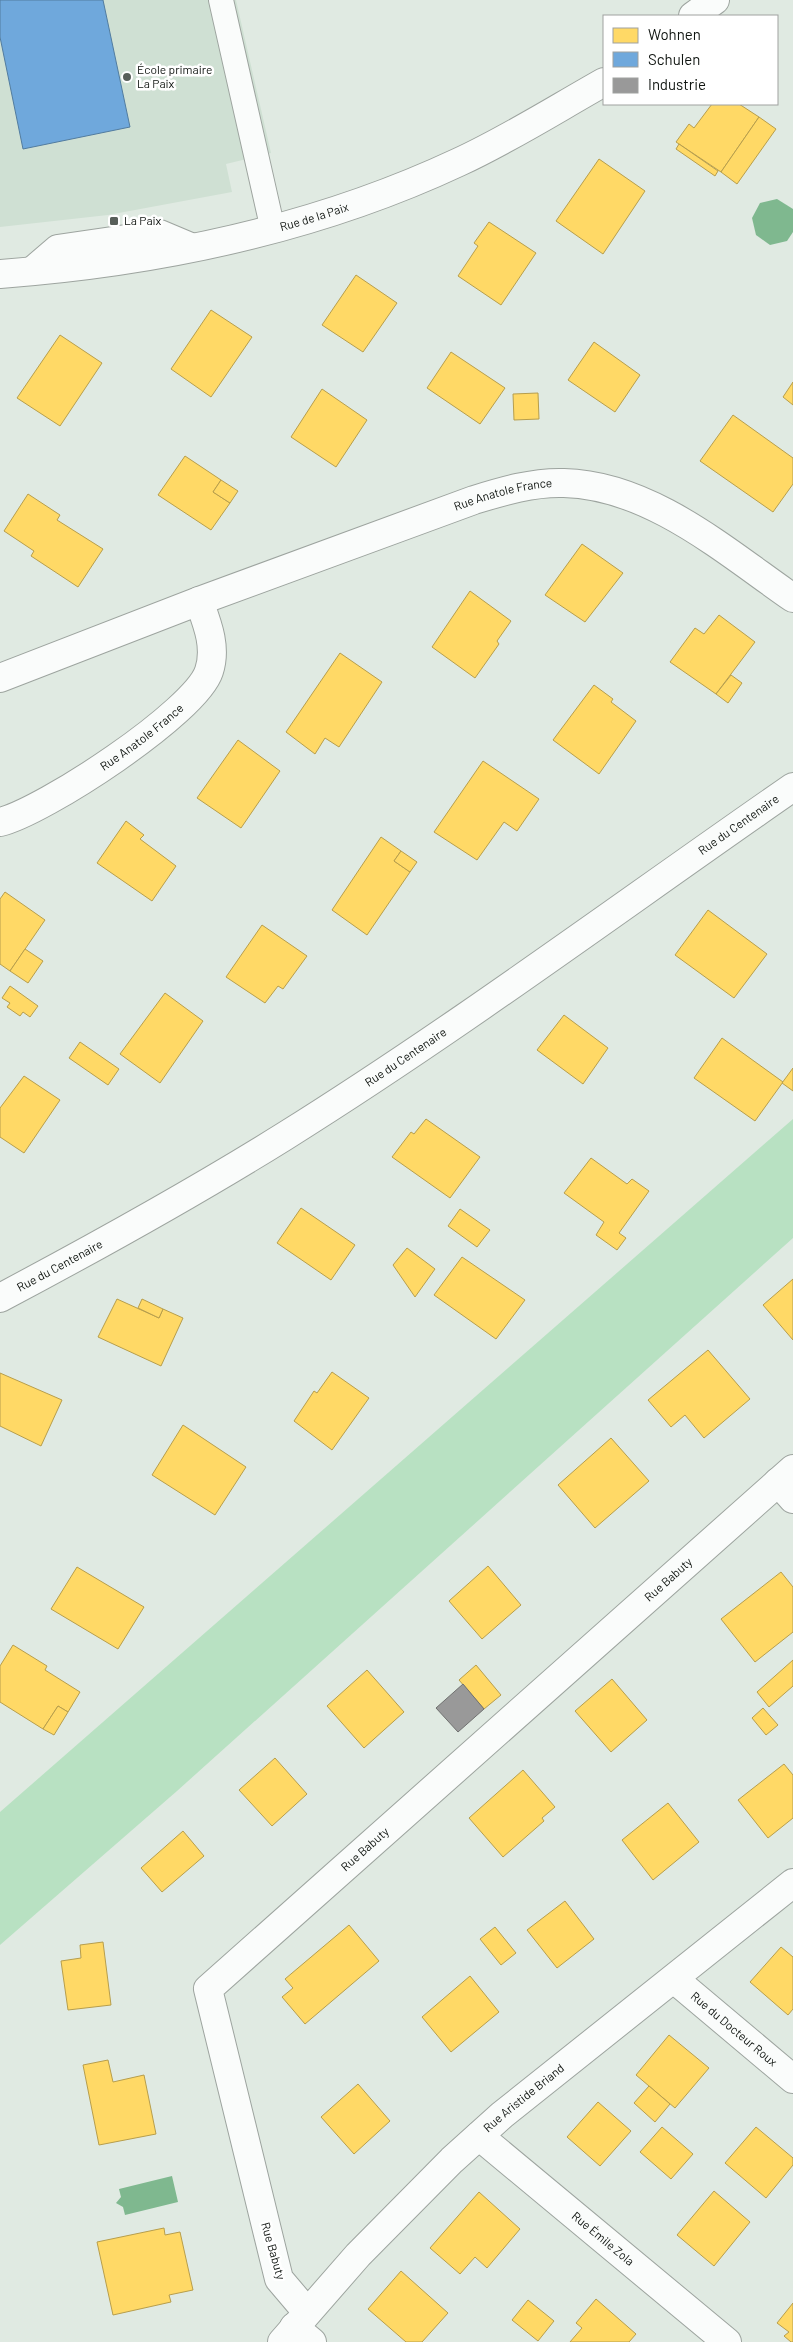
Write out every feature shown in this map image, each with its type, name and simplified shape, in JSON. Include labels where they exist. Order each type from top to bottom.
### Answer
[{"type":"street","points":[[694,15],[715,0]]},
{"type":"street","name":"Rue de la Paix","points":[[0,274],[105,263],[198,248],[273,230],[372,199],[458,163],[603,83]]},
{"type":"street","name":"Rue Anatole France","points":[[0,678],[199,601],[474,500],[513,488],[564,483],[611,490],[652,505],[679,520],[793,598]]},
{"type":"street","name":"Rue Anatole France","points":[[0,822],[20,816],[78,782],[175,713],[196,692],[206,678],[212,662],[209,630],[199,601]]},
{"type":"street","name":"Rue du Centenaire","points":[[0,1298],[166,1206],[284,1136],[426,1043],[793,787]]},
{"type":"street","name":"Rue Babuty","points":[[299,2331],[279,2279],[208,1989],[788,1483]]},
{"type":"street","name":"Rue Aristide Briand","points":[[299,2331],[379,2232],[479,2136],[793,1883]]},
{"type":"street","name":"Rue du Docteur Roux","points":[[674,1978],[793,2079]]},
{"type":"street","name":"Rue Émile Zola","points":[[479,2136],[727,2342]]},
{"type":"lane","points":[[221,0],[273,230]]},
{"type":"shaded area","name":"École primaire La Paix","points":[[0,0],[236,0],[271,153],[226,164],[232,192],[108,215],[0,227]]},
{"type":"shaded area","points":[[777,199],[793,209],[793,232],[787,241],[770,245],[756,235],[752,218],[760,203]]},
{"type":"shaded area","points":[[793,1119],[793,1238],[177,1791],[0,1945],[0,1812]]},
{"type":"shaded area","points":[[172,2176],[178,2202],[125,2215],[123,2207],[116,2203],[121,2197],[119,2189]]},
{"type":"building: Wohnen","points":[[711,105],[741,105],[759,117],[721,172],[676,142],[689,124],[694,128]]},
{"type":"building: Wohnen","points":[[759,117],[776,129],[737,184],[721,172]]},
{"type":"building: Wohnen","points":[[679,144],[718,171],[715,176],[676,149]]},
{"type":"building: Wohnen","points":[[599,159],[645,191],[603,254],[556,221]]},
{"type":"building: Wohnen","points":[[489,222],[536,253],[501,305],[458,276],[478,246],[474,243]]},
{"type":"building: Wohnen","points":[[356,275],[397,303],[363,352],[322,325]]},
{"type":"building: Wohnen","points":[[211,310],[252,337],[211,397],[171,369]]},
{"type":"building: Wohnen","points":[[60,335],[102,363],[60,426],[17,398]]},
{"type":"building: Wohnen","points":[[594,342],[640,375],[615,412],[568,380]]},
{"type":"building: Wohnen","points":[[451,352],[505,388],[480,424],[427,388]]},
{"type":"building: Wohnen","points":[[793,382],[793,405],[783,397]]},
{"type":"building: Wohnen","points":[[322,389],[367,420],[336,467],[291,437]]},
{"type":"building: Wohnen","points":[[538,393],[539,419],[514,420],[513,394]]},
{"type":"building: Wohnen","points":[[733,415],[793,458],[793,484],[773,512],[700,461]]},
{"type":"building: Wohnen","points":[[185,456],[221,480],[213,492],[230,503],[211,530],[158,495]]},
{"type":"building: Wohnen","points":[[221,480],[238,491],[230,503],[213,492]]},
{"type":"building: Wohnen","points":[[28,494],[60,515],[57,520],[103,549],[78,587],[31,556],[34,551],[4,531]]},
{"type":"building: Wohnen","points":[[582,544],[623,573],[585,622],[545,595]]},
{"type":"building: Wohnen","points":[[470,591],[511,621],[497,641],[499,644],[475,678],[432,647]]},
{"type":"building: Wohnen","points":[[719,615],[755,642],[716,694],[670,662],[695,628],[704,634]]},
{"type":"building: Wohnen","points":[[340,653],[382,682],[339,747],[325,738],[315,754],[286,732]]},
{"type":"building: Wohnen","points":[[731,675],[742,683],[728,703],[716,694]]},
{"type":"building: Wohnen","points":[[594,685],[613,699],[611,702],[636,721],[599,774],[553,740]]},
{"type":"building: Wohnen","points":[[238,740],[280,771],[241,828],[197,798]]},
{"type":"building: Wohnen","points":[[483,761],[539,799],[517,831],[504,822],[477,860],[434,832]]},
{"type":"building: Wohnen","points":[[126,821],[144,835],[140,839],[176,866],[152,901],[97,863]]},
{"type":"building: Wohnen","points":[[381,837],[401,851],[394,861],[410,872],[367,935],[332,910]]},
{"type":"building: Wohnen","points":[[401,851],[417,862],[410,872],[394,861]]},
{"type":"building: Wohnen","points":[[5,892],[45,920],[10,971],[0,964],[0,899]]},
{"type":"building: Wohnen","points":[[708,910],[767,954],[734,998],[675,955]]},
{"type":"building: Wohnen","points":[[262,925],[307,956],[283,989],[278,986],[265,1003],[226,977]]},
{"type":"building: Wohnen","points":[[25,949],[43,961],[28,983],[10,971]]},
{"type":"building: Wohnen","points":[[10,986],[38,1006],[30,1017],[23,1012],[20,1016],[7,1007],[10,1003],[2,998]]},
{"type":"building: Wohnen","points":[[165,993],[203,1021],[160,1083],[120,1054]]},
{"type":"building: Wohnen","points":[[564,1015],[608,1048],[583,1084],[537,1050]]},
{"type":"building: Wohnen","points":[[722,1038],[783,1082],[755,1121],[694,1078]]},
{"type":"building: Wohnen","points":[[80,1042],[119,1069],[108,1085],[69,1058]]},
{"type":"building: Wohnen","points":[[793,1068],[793,1091],[782,1083]]},
{"type":"building: Wohnen","points":[[24,1076],[60,1100],[24,1153],[0,1137],[0,1108]]},
{"type":"building: Wohnen","points":[[426,1119],[480,1157],[450,1198],[392,1157],[411,1132],[414,1134]]},
{"type":"building: Wohnen","points":[[591,1158],[627,1184],[632,1179],[649,1191],[619,1233],[626,1238],[617,1250],[596,1235],[604,1222],[564,1193]]},
{"type":"building: Wohnen","points":[[301,1208],[355,1245],[331,1280],[277,1243]]},
{"type":"building: Wohnen","points":[[460,1209],[490,1230],[477,1247],[448,1226]]},
{"type":"building: Wohnen","points":[[407,1248],[435,1269],[415,1297],[393,1265]]},
{"type":"building: Wohnen","points":[[462,1257],[525,1300],[496,1339],[434,1295]]},
{"type":"building: Wohnen","points":[[793,1279],[793,1340],[763,1305]]},
{"type":"building: Wohnen","points":[[117,1299],[159,1318],[163,1309],[183,1318],[161,1366],[98,1337]]},
{"type":"building: Wohnen","points":[[142,1299],[163,1309],[159,1318],[138,1308]]},
{"type":"building: Wohnen","points":[[708,1350],[750,1399],[704,1438],[685,1415],[671,1427],[648,1400]]},
{"type":"building: Wohnen","points":[[332,1372],[369,1398],[332,1450],[294,1421],[314,1391],[317,1393]]},
{"type":"building: Wohnen","points":[[0,1373],[62,1400],[41,1446],[0,1426]]},
{"type":"building: Wohnen","points":[[183,1425],[246,1467],[215,1515],[152,1475]]},
{"type":"building: Wohnen","points":[[611,1438],[649,1481],[595,1528],[558,1485]]},
{"type":"building: Wohnen","points":[[488,1566],[521,1605],[482,1639],[449,1601]]},
{"type":"building: Wohnen","points":[[77,1567],[144,1607],[118,1649],[51,1609]]},
{"type":"building: Wohnen","points":[[781,1572],[793,1587],[793,1632],[755,1662],[721,1619]]},
{"type":"building: Wohnen","points":[[13,1645],[47,1666],[45,1670],[80,1692],[68,1712],[58,1706],[43,1729],[0,1702],[0,1666]]},
{"type":"building: Wohnen","points":[[793,1660],[793,1686],[769,1707],[757,1692]]},
{"type":"building: Wohnen","points":[[476,1665],[501,1695],[484,1709],[459,1680]]},
{"type":"building: Wohnen","points":[[367,1670],[404,1712],[364,1748],[327,1706]]},
{"type":"building: Wohnen","points":[[612,1679],[647,1720],[611,1752],[575,1711]]},
{"type":"building: Wohnen","points":[[58,1706],[68,1712],[54,1735],[43,1729]]},
{"type":"building: Wohnen","points":[[763,1708],[778,1725],[766,1735],[752,1718]]},
{"type":"building: Wohnen","points":[[275,1758],[307,1794],[272,1826],[239,1790]]},
{"type":"building: Wohnen","points":[[784,1764],[793,1775],[793,1818],[768,1838],[738,1800]]},
{"type":"building: Wohnen","points":[[523,1770],[555,1807],[542,1818],[544,1821],[503,1857],[469,1818]]},
{"type":"building: Wohnen","points":[[668,1803],[699,1842],[653,1880],[622,1840]]},
{"type":"building: Wohnen","points":[[183,1831],[204,1856],[162,1892],[141,1868]]},
{"type":"building: Wohnen","points":[[565,1901],[594,1939],[557,1968],[527,1930]]},
{"type":"building: Wohnen","points":[[349,1925],[379,1961],[305,2024],[282,1997],[293,1988],[285,1979]]},
{"type":"building: Wohnen","points":[[495,1927],[516,1953],[501,1965],[480,1939]]},
{"type":"building: Wohnen","points":[[103,1942],[111,2005],[68,2010],[61,1961],[81,1958],[80,1945]]},
{"type":"building: Wohnen","points":[[781,1947],[793,1957],[793,2009],[788,2015],[750,1982]]},
{"type":"building: Wohnen","points":[[470,1976],[499,2012],[451,2052],[422,2017]]},
{"type":"building: Wohnen","points":[[669,2035],[709,2068],[675,2108],[636,2075]]},
{"type":"building: Wohnen","points":[[108,2060],[113,2082],[144,2075],[156,2134],[99,2145],[83,2065]]},
{"type":"building: Wohnen","points":[[358,2084],[390,2121],[354,2154],[321,2117]]},
{"type":"building: Wohnen","points":[[649,2086],[670,2104],[655,2122],[634,2103]]},
{"type":"building: Wohnen","points":[[598,2102],[631,2131],[600,2166],[567,2137]]},
{"type":"building: Wohnen","points":[[662,2127],[693,2154],[671,2179],[640,2152]]},
{"type":"building: Wohnen","points":[[756,2127],[793,2158],[793,2165],[766,2198],[725,2163]]},
{"type":"building: Wohnen","points":[[714,2191],[750,2222],[714,2266],[677,2235]]},
{"type":"building: Wohnen","points":[[479,2192],[520,2229],[487,2268],[475,2257],[460,2274],[430,2248]]},
{"type":"building: Wohnen","points":[[164,2228],[165,2235],[180,2232],[193,2290],[169,2295],[171,2302],[113,2315],[97,2242]]},
{"type":"building: Wohnen","points":[[401,2271],[448,2313],[422,2342],[406,2342],[368,2309]]},
{"type":"building: Wohnen","points":[[596,2299],[636,2334],[629,2342],[570,2342],[582,2328],[576,2323]]},
{"type":"building: Wohnen","points":[[528,2300],[554,2321],[538,2341],[512,2320]]},
{"type":"building: Wohnen","points":[[793,2303],[793,2342],[791,2342],[784,2336],[789,2332],[777,2323]]},
{"type":"building: Schulen","points":[[0,0],[103,0],[130,127],[23,149],[0,37]]},
{"type":"building: Industrie","points":[[463,1684],[484,1709],[458,1732],[436,1708]]},
{"type":"place","name":"École primaire La Paix","points":[[127,77]]},
{"type":"place","name":"La Paix","points":[[114,221]]}]
